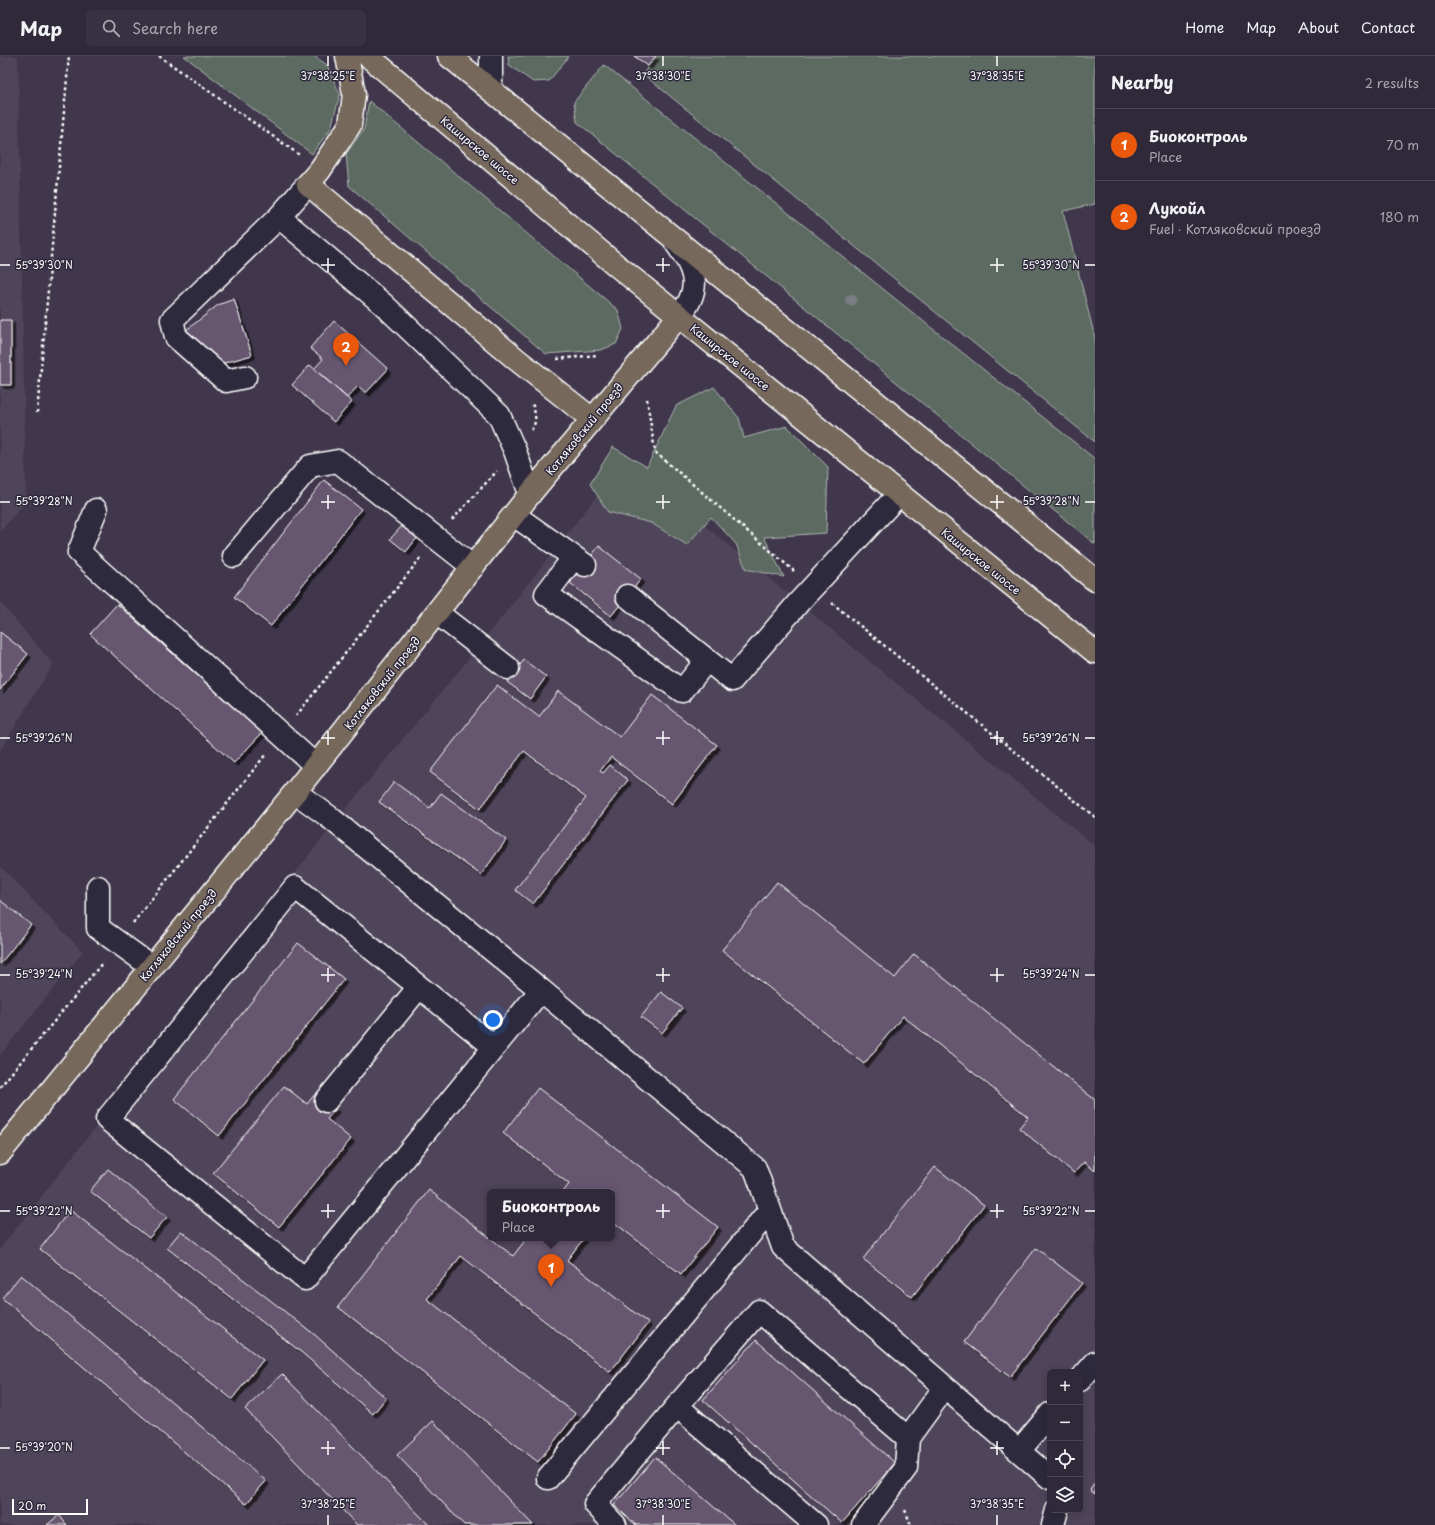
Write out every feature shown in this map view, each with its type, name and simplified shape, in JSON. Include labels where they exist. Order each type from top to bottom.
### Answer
[{"type":"main road","points":[[347,56],[354,94],[350,125],[320,170],[308,184],[516,359],[592,419]]},
{"type":"main road","name":"Каширское шоссе","points":[[368,56],[679,316],[1095,652]]},
{"type":"main road","points":[[449,56],[1095,580]]},
{"type":"main road","name":"Котляковский проезд","points":[[0,1153],[316,766],[530,494],[679,316]]},
{"type":"street","points":[[491,56],[491,90]]},
{"type":"street","points":[[245,377],[226,381],[176,337],[172,320],[279,217],[308,184]]},
{"type":"street","points":[[279,217],[383,304],[499,415],[515,451],[530,494]]},
{"type":"street","name":"Котляковский проезд","points":[[674,240],[688,260],[694,279],[692,298],[679,316]]},
{"type":"street","points":[[234,556],[310,466],[338,462],[473,567]]},
{"type":"street","points":[[627,596],[732,680],[899,494]]},
{"type":"street","points":[[96,510],[79,552],[316,766]]},
{"type":"street","points":[[514,515],[579,561],[546,594],[682,691],[707,660]]},
{"type":"street","points":[[437,613],[508,668]]},
{"type":"street","points":[[295,792],[328,816],[541,990],[755,1168],[783,1247],[1049,1477]]},
{"type":"street","points":[[98,887],[98,928],[152,967]]},
{"type":"street","points":[[494,1047],[295,887],[107,1119],[305,1279],[541,990]]},
{"type":"street","points":[[326,1101],[419,986]]},
{"type":"street","points":[[548,1478],[770,1210]]},
{"type":"street","points":[[615,1525],[595,1504],[759,1311],[908,1438]]},
{"type":"street","points":[[1083,1377],[1095,1363]]},
{"type":"street","points":[[863,1525],[906,1468],[908,1438],[945,1387]]},
{"type":"street","points":[[677,1406],[816,1525]]},
{"type":"street","points":[[1019,1451],[1047,1418]]},
{"type":"street","points":[[1053,1525],[1055,1513]]},
{"type":"path","points":[[38,413],[69,56]]},
{"type":"path","points":[[647,399],[654,452],[813,588],[1095,817]]},
{"type":"shaded area","points":[[0,56],[18,56],[26,501],[0,532]]},
{"type":"shaded area","points":[[625,460],[1095,846],[1095,1525],[0,1525],[0,1249],[335,822],[479,646]]},
{"type":"shaded area","points":[[0,602],[53,664],[0,751]]},
{"type":"shaded area","points":[[0,866],[83,952],[0,1055]]},
{"type":"green space","points":[[184,56],[314,56],[327,65],[340,94],[331,128],[312,154]]},
{"type":"green space","points":[[508,56],[569,56],[549,81],[533,82],[509,65]]},
{"type":"green space","points":[[656,56],[1095,56],[1095,204],[1063,211],[1095,338],[1095,442],[643,74]]},
{"type":"green space","points":[[604,65],[1095,459],[1095,544],[577,122],[574,102]]},
{"type":"green space","points":[[369,101],[618,310],[623,329],[616,344],[601,350],[546,354],[349,186],[346,154],[364,129]]},
{"type":"green space","points":[[714,387],[739,418],[744,438],[787,426],[828,467],[826,533],[764,537],[784,577],[746,569],[736,544],[711,517],[687,545],[651,523],[608,512],[590,484],[613,447],[647,467],[676,406]]},
{"type":"building","points":[[634,56],[656,56],[648,66]]},
{"type":"building","points":[[234,299],[252,355],[220,364],[185,331],[218,305]]},
{"type":"building","points":[[0,320],[11,320],[11,385],[0,385]]},
{"type":"building","points":[[334,321],[388,369],[366,393],[358,386],[347,398],[314,369],[323,359],[310,348]]},
{"type":"building","points":[[310,365],[352,402],[334,422],[292,385]]},
{"type":"building","points":[[324,480],[361,509],[271,626],[234,597]]},
{"type":"building","points":[[402,526],[417,538],[406,552],[390,539]]},
{"type":"building","points":[[599,546],[641,579],[611,616],[570,583]]},
{"type":"building","points":[[117,604],[262,733],[234,763],[90,634]]},
{"type":"building","points":[[0,632],[28,654],[0,690]]},
{"type":"building","points":[[524,660],[546,677],[530,699],[507,682]]},
{"type":"building","points":[[497,685],[539,717],[558,691],[620,737],[652,695],[717,745],[672,804],[611,757],[600,771],[603,773],[610,765],[628,780],[533,904],[515,890],[586,798],[524,751],[480,809],[430,772]]},
{"type":"building","points":[[394,782],[430,808],[441,793],[506,840],[481,875],[379,802]]},
{"type":"building","points":[[777,882],[895,978],[914,954],[1095,1100],[1095,1171],[1084,1162],[1074,1173],[1019,1128],[1028,1117],[903,1016],[864,1064],[722,950]]},
{"type":"building","points":[[0,900],[31,925],[0,964]]},
{"type":"building","points":[[298,943],[344,979],[219,1136],[174,1099]]},
{"type":"building","points":[[661,992],[682,1008],[662,1033],[641,1017]]},
{"type":"building","points":[[284,1086],[307,1104],[316,1093],[336,1109],[327,1119],[351,1139],[279,1227],[213,1173]]},
{"type":"building","points":[[538,1088],[718,1227],[681,1274],[615,1223],[615,1189],[565,1189],[569,1184],[503,1133]]},
{"type":"building","points":[[935,1167],[984,1205],[912,1297],[863,1259]]},
{"type":"building","points":[[108,1169],[167,1217],[149,1238],[90,1191]]},
{"type":"building","points":[[429,1190],[487,1236],[487,1241],[494,1241],[513,1256],[525,1241],[582,1241],[567,1260],[648,1323],[610,1372],[461,1256],[427,1299],[576,1414],[538,1462],[338,1307]]},
{"type":"building","points":[[70,1210],[263,1360],[232,1399],[40,1249]]},
{"type":"building","points":[[181,1231],[315,1335],[386,1398],[373,1414],[301,1352],[167,1248]]},
{"type":"building","points":[[1036,1248],[1082,1283],[1010,1377],[964,1342]]},
{"type":"building","points":[[21,1275],[266,1481],[246,1504],[2,1298]]},
{"type":"building","points":[[756,1340],[895,1463],[842,1523],[703,1400]]},
{"type":"building","points":[[282,1374],[429,1525],[357,1525],[245,1409]]},
{"type":"building","points":[[433,1421],[533,1525],[464,1525],[397,1455]]},
{"type":"building","points":[[655,1457],[735,1525],[636,1525],[614,1505]]},
{"type":"building","points":[[1095,1483],[1095,1494],[1090,1490]]},
{"type":"building","points":[[59,1515],[67,1525],[47,1525]]},
{"type":"place","name":"Лукойл","points":[[346,366]]},
{"type":"place","name":"Биоконтроль","points":[[551,1287]]}]
